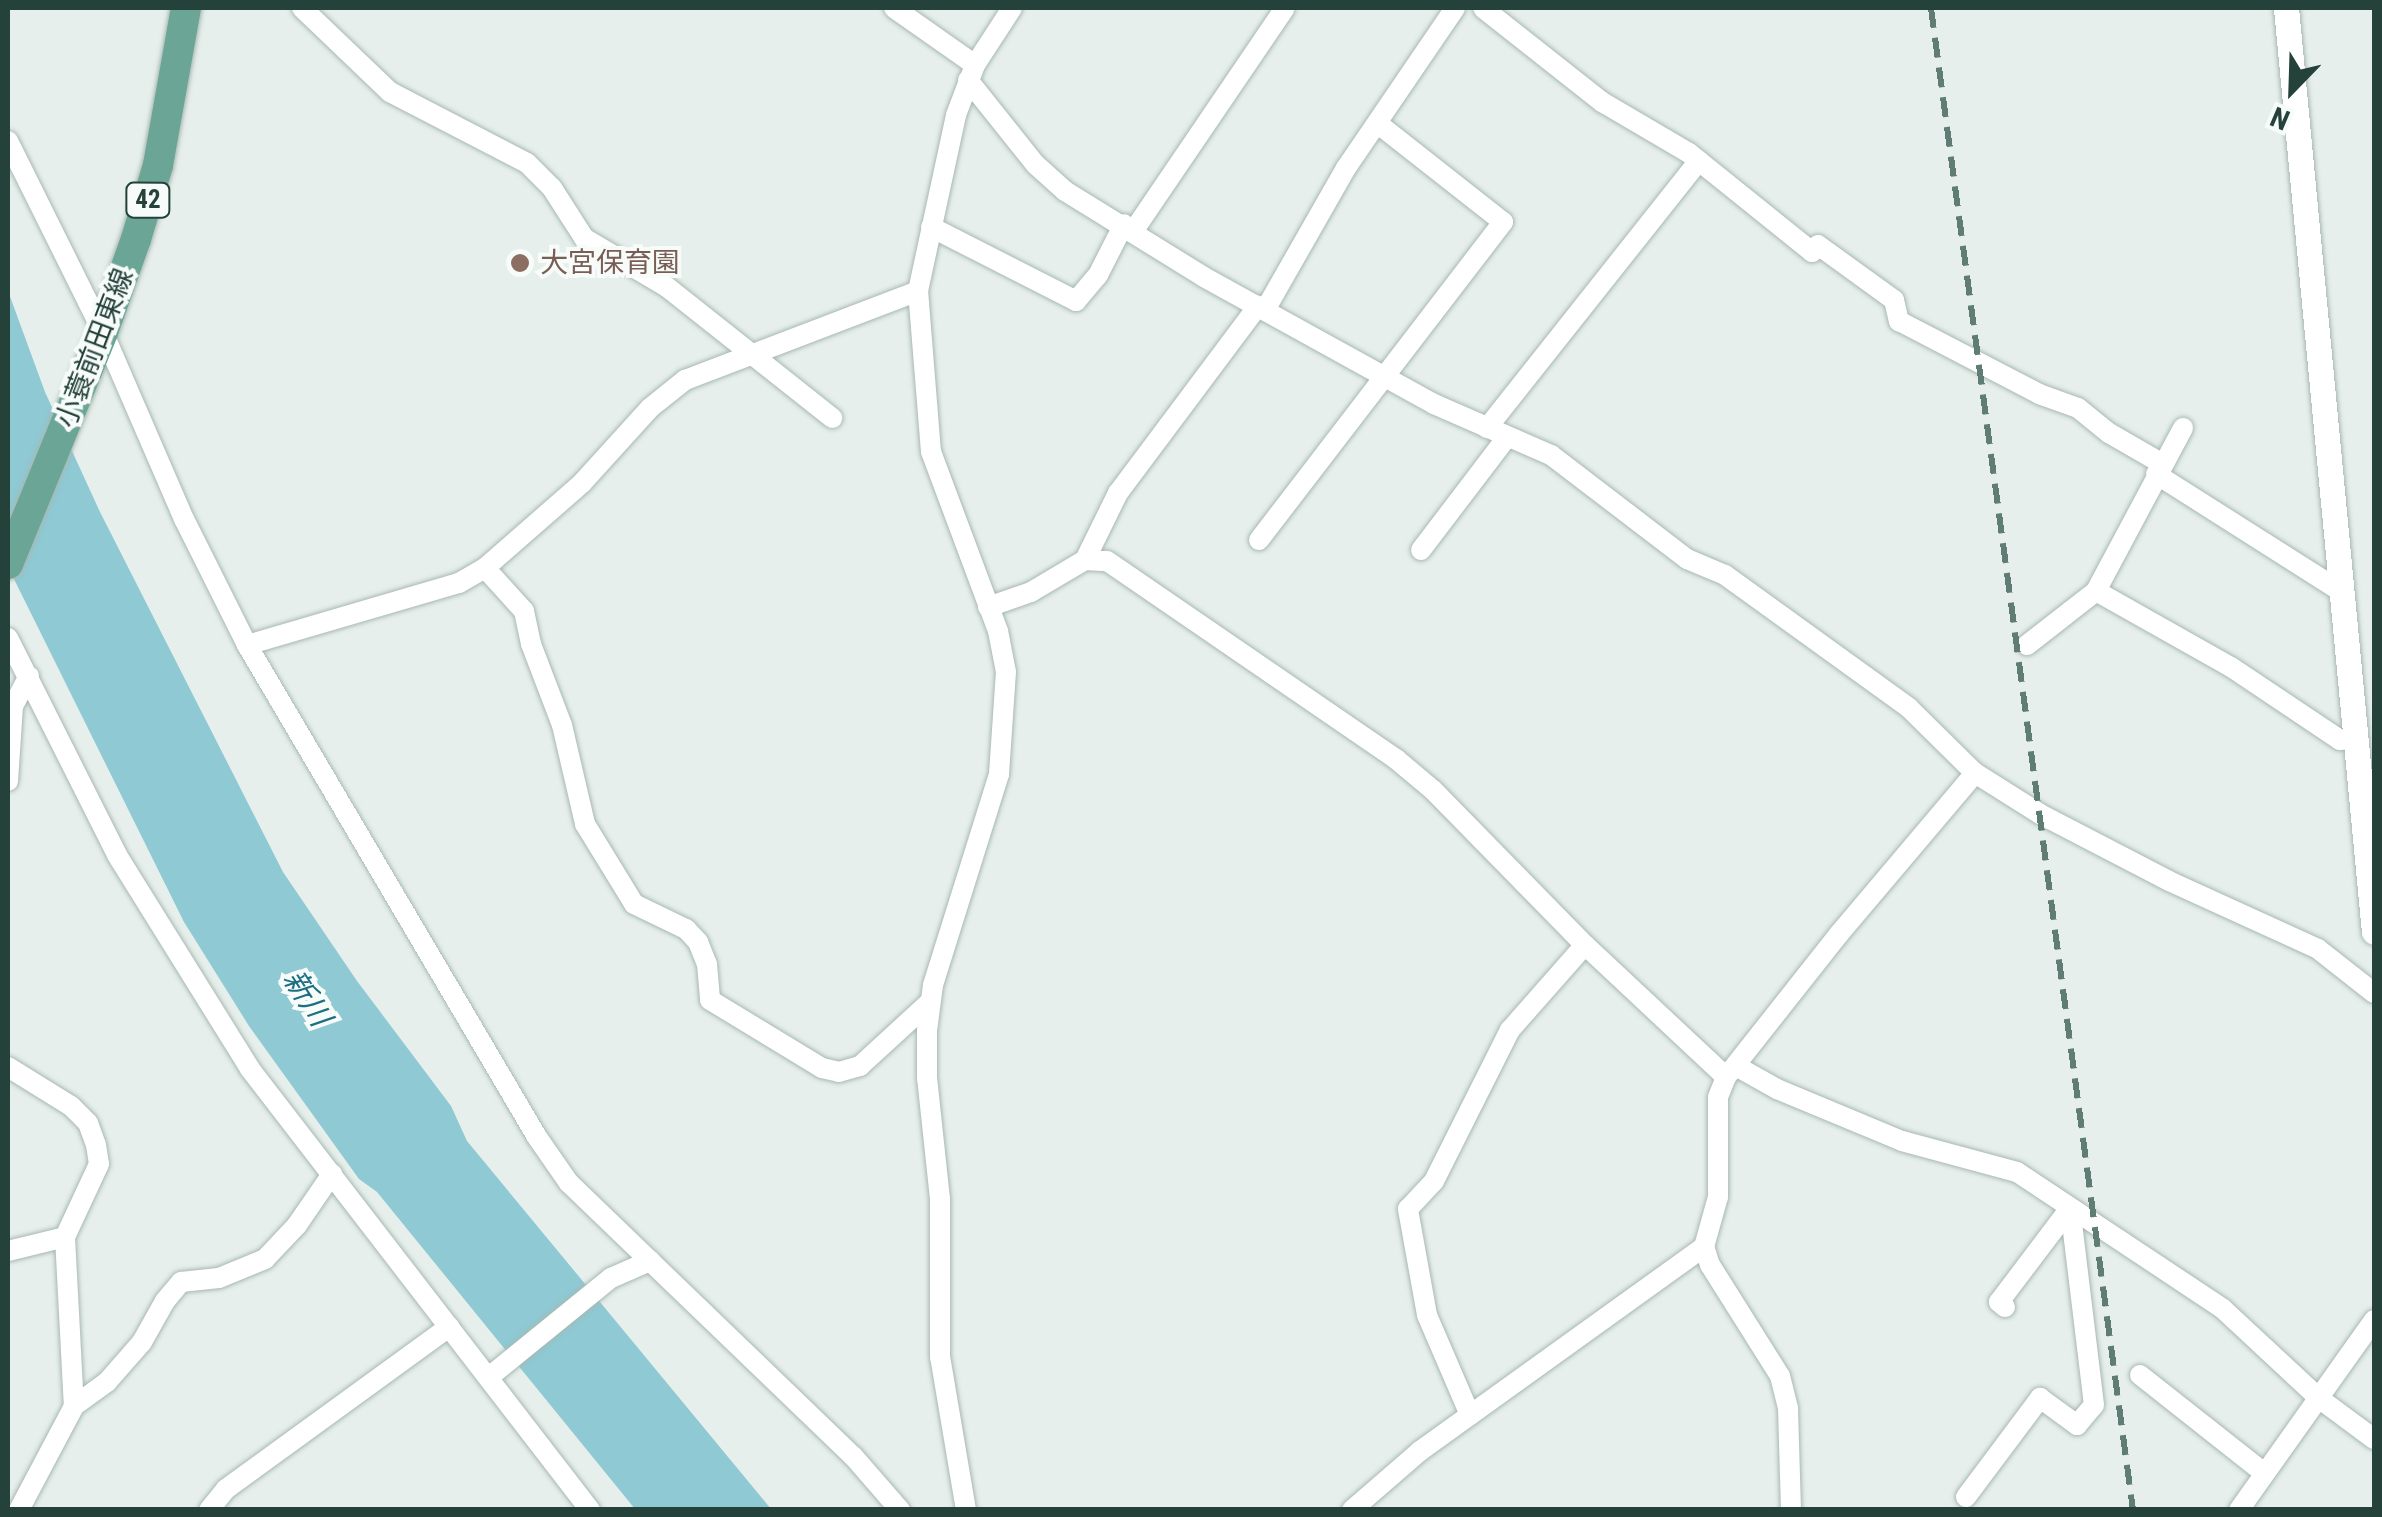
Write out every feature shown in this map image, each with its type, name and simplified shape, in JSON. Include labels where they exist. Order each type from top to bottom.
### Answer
[{"type":"main road","name":"小蓑前田東線","points":[[8,564],[103,332],[158,165],[186,8]]},
{"type":"street","points":[[302,8],[390,92],[526,163],[552,188],[584,238],[667,287],[832,418]]},
{"type":"street","points":[[894,8],[972,73],[1035,164],[1065,191],[1129,227],[1204,277],[1487,428],[1551,455],[1687,558],[1725,575],[1908,707],[1975,773],[2040,814],[2168,880],[2318,948],[2374,993]]},
{"type":"street","points":[[966,1510],[940,1357],[940,1200],[927,1078],[931,1000],[999,774],[1006,672],[988,607],[931,452],[918,291],[972,73],[1012,8]]},
{"type":"street","points":[[931,227],[1076,300],[1098,275],[1286,8]]},
{"type":"street","points":[[988,607],[1031,592],[1085,560],[1118,493],[1262,308],[1377,123],[1455,8]]},
{"type":"street","points":[[1483,8],[1602,102],[1699,161],[1812,252],[1818,245],[1894,300],[1899,321],[2039,394],[2078,408],[2159,469],[2342,592]]},
{"type":"street","points":[[2286,8],[2374,932]]},
{"type":"street","points":[[1259,540],[1504,222],[1377,123]]},
{"type":"street","points":[[8,142],[103,332],[184,520],[247,645],[536,1137],[569,1183],[853,1456],[900,1510]]},
{"type":"street","points":[[1487,428],[1699,161]]},
{"type":"street","points":[[247,645],[459,583],[485,568],[605,463],[667,392],[918,291]]},
{"type":"street","points":[[2027,645],[2096,592],[2182,428]]},
{"type":"street","points":[[1421,550],[1507,436]]},
{"type":"street","points":[[1085,560],[1108,561],[1396,760],[1462,815],[1585,944],[1731,1072],[1902,1141],[2017,1172],[2223,1309],[2320,1399],[2374,1439]]},
{"type":"street","points":[[485,568],[524,611],[531,644],[562,725],[585,824],[634,904],[686,929],[698,942],[706,964],[710,1000],[822,1068],[839,1072],[860,1066],[931,1000]]},
{"type":"street","points":[[2096,592],[2231,666],[2340,740],[2356,740]]},
{"type":"street","points":[[8,638],[117,855],[203,999],[250,1069],[449,1327],[493,1373],[590,1510]]},
{"type":"street","points":[[8,781],[13,706],[29,676]]},
{"type":"street","points":[[1791,1510],[1788,1408],[1780,1376],[1710,1265],[1704,1247],[1718,1197],[1718,1097],[1731,1072],[1839,934],[1975,773]]},
{"type":"street","points":[[1470,1415],[1427,1315],[1408,1210],[1434,1181],[1510,1030],[1585,944]]},
{"type":"street","points":[[8,1067],[71,1106],[88,1123],[96,1145],[99,1164],[65,1238],[74,1406]]},
{"type":"street","points":[[19,1510],[74,1406],[107,1382],[142,1342],[164,1301],[181,1282],[219,1278],[266,1258],[297,1225],[332,1174]]},
{"type":"street","points":[[2005,1307],[1999,1302],[2070,1208]]},
{"type":"street","points":[[1966,1497],[2040,1398],[2077,1425],[2094,1405],[2070,1208]]},
{"type":"street","points":[[8,1251],[65,1238]]},
{"type":"street","points":[[1352,1510],[1381,1481],[1704,1247]]},
{"type":"street","points":[[493,1373],[611,1278],[650,1261]]},
{"type":"street","points":[[2239,1510],[2374,1320]]},
{"type":"street","points":[[209,1510],[226,1489],[449,1327]]},
{"type":"street","points":[[2140,1375],[2264,1473]]},
{"type":"water","name":"新川","points":[[8,291],[45,392],[100,512],[283,872],[357,981],[451,1106],[467,1141],[771,1509],[635,1509],[377,1192],[359,1179],[249,1026],[184,922],[8,567]]},
{"type":"railway","points":[[1931,8],[2133,1510]]},
{"type":"place","name":"大宮保育園","points":[[520,263]]}]
